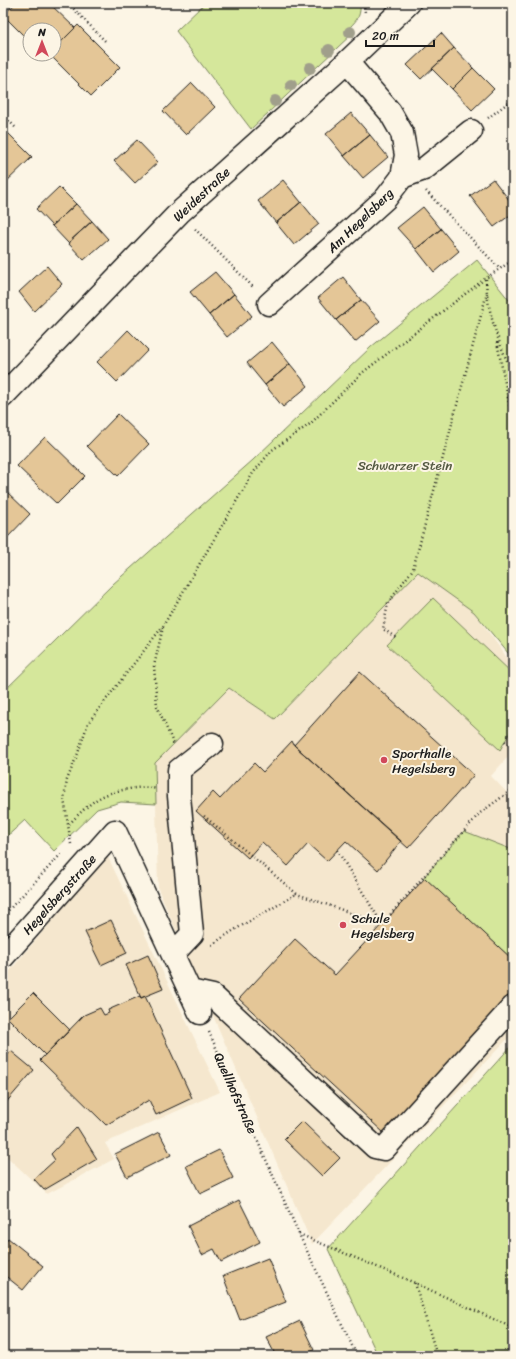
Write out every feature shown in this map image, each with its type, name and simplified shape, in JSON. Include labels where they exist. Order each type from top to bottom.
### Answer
[{"type":"street","name":"Weidestraße","points":[[3,396],[179,213],[348,62],[409,3]]},
{"type":"street","name":"Am Hegelsberg","points":[[269,304],[386,198],[402,177],[406,155],[402,133],[390,112],[348,62]]},
{"type":"street","points":[[402,177],[424,169],[471,131]]},
{"type":"street","points":[[200,1013],[174,953],[192,934],[179,796],[179,770],[212,744]]},
{"type":"street","name":"Hegelsbergstraße","points":[[3,957],[115,830],[174,953]]},
{"type":"street","points":[[190,991],[213,996],[375,1147],[384,1149],[513,1007]]},
{"type":"path","points":[[68,3],[107,42]]},
{"type":"path","points":[[471,131],[513,99]]},
{"type":"path","points":[[3,115],[16,130]]},
{"type":"path","points":[[425,189],[500,269]]},
{"type":"path","points":[[179,213],[269,304]]},
{"type":"path","points":[[71,844],[64,799],[67,780],[88,723],[163,626],[253,473],[272,450],[310,424],[362,373],[486,278],[513,260]]},
{"type":"path","points":[[486,278],[486,293],[513,424]]},
{"type":"path","points":[[395,637],[383,629],[388,603],[413,569],[486,293]]},
{"type":"path","points":[[496,338],[513,374]]},
{"type":"path","points":[[163,626],[154,666],[156,706],[172,739],[179,770]]},
{"type":"path","points":[[505,741],[513,750]]},
{"type":"path","points":[[68,824],[88,805],[111,791],[147,786],[179,796],[296,894],[382,924]]},
{"type":"path","points":[[382,924],[480,813],[513,789]]},
{"type":"path","points":[[337,850],[382,924]]},
{"type":"path","points":[[211,946],[233,929],[273,909],[296,894]]},
{"type":"path","name":"Quellhofstraße","points":[[200,1013],[299,1234],[357,1356]]},
{"type":"path","points":[[299,1234],[415,1283],[513,1328]]},
{"type":"path","points":[[415,1283],[437,1356]]},
{"type":"shaded area","name":"Schule Hegelsberg","points":[[418,572],[474,612],[513,666],[513,751],[491,776],[513,799],[513,1033],[312,1244],[158,889],[155,763],[229,688],[275,719]]},
{"type":"shaded area","points":[[107,855],[220,1092],[105,1143],[114,1159],[47,1194],[3,1153],[3,979]]},
{"type":"green space","points":[[205,3],[360,3],[360,11],[355,22],[350,27],[354,32],[251,129],[176,31]]},
{"type":"green space","name":"Schwarzer Stein","points":[[477,260],[513,305],[513,659],[474,612],[418,572],[275,719],[229,688],[155,763],[156,804],[121,802],[97,809],[54,851],[25,820],[3,840],[3,692],[113,584],[253,460],[371,347]]},
{"type":"green space","points":[[433,598],[513,674],[513,727],[500,750],[387,645]]},
{"type":"green space","points":[[464,831],[513,850],[513,960],[423,878]]},
{"type":"green space","points":[[513,1044],[513,1356],[378,1356],[328,1249]]},
{"type":"building","points":[[16,3],[49,3],[75,28],[62,41],[62,22],[22,22],[22,34],[3,15]]},
{"type":"building","points":[[78,25],[120,67],[91,96],[57,62],[62,62],[62,41]]},
{"type":"building","points":[[441,33],[454,48],[421,79],[407,65]]},
{"type":"building","points":[[454,48],[473,68],[452,89],[432,69]]},
{"type":"building","points":[[473,68],[494,89],[472,110],[452,89]]},
{"type":"building","points":[[192,83],[215,107],[186,135],[163,111]]},
{"type":"building","points":[[351,113],[370,135],[344,156],[326,134]]},
{"type":"building","points":[[3,128],[32,157],[3,185]]},
{"type":"building","points":[[370,135],[388,157],[363,178],[344,156]]},
{"type":"building","points":[[137,140],[158,162],[135,183],[114,161]]},
{"type":"building","points":[[493,179],[513,205],[513,213],[494,227],[470,196]]},
{"type":"building","points":[[283,180],[301,202],[276,223],[258,201]]},
{"type":"building","points":[[59,187],[76,204],[52,226],[36,209]]},
{"type":"building","points":[[301,202],[319,224],[294,245],[276,223]]},
{"type":"building","points":[[76,204],[92,221],[68,243],[52,226]]},
{"type":"building","points":[[423,207],[441,229],[416,249],[397,228]]},
{"type":"building","points":[[92,221],[108,239],[84,260],[68,243]]},
{"type":"building","points":[[441,229],[459,251],[434,272],[416,249]]},
{"type":"building","points":[[47,266],[62,284],[34,311],[19,292]]},
{"type":"building","points":[[215,272],[234,294],[209,315],[190,292]]},
{"type":"building","points":[[343,277],[361,300],[336,320],[318,298]]},
{"type":"building","points":[[234,294],[252,316],[227,337],[209,315]]},
{"type":"building","points":[[361,300],[380,321],[355,342],[336,320]]},
{"type":"building","points":[[128,330],[148,350],[117,382],[97,362]]},
{"type":"building","points":[[272,342],[290,364],[265,385],[247,363]]},
{"type":"building","points":[[290,364],[308,386],[283,407],[265,385]]},
{"type":"building","points":[[118,414],[149,444],[118,476],[87,446]]},
{"type":"building","points":[[45,437],[85,476],[57,504],[17,466]]},
{"type":"building","points":[[6,491],[30,514],[6,539],[3,536],[3,493]]},
{"type":"building","name":"Sporthalle Hegelsberg","points":[[360,672],[474,775],[408,848],[294,745]]},
{"type":"building","points":[[292,741],[294,745],[401,841],[378,870],[346,841],[327,861],[308,844],[288,866],[262,842],[248,858],[196,811],[213,792],[220,799],[254,763],[263,772]]},
{"type":"building","points":[[425,878],[513,960],[513,994],[384,1133],[239,999],[295,939],[335,975]]},
{"type":"building","points":[[111,920],[127,953],[101,965],[85,932]]},
{"type":"building","points":[[148,955],[163,989],[141,998],[126,965]]},
{"type":"building","points":[[33,993],[70,1030],[45,1055],[8,1018]]},
{"type":"building","points":[[140,996],[141,998],[145,996],[192,1098],[156,1115],[149,1100],[106,1125],[40,1060],[84,1015],[100,1008],[104,1015],[109,1013],[108,1010]]},
{"type":"building","points":[[11,1051],[34,1070],[3,1106],[3,1058],[4,1059]]},
{"type":"building","points":[[302,1121],[340,1158],[322,1176],[284,1139]]},
{"type":"building","points":[[77,1127],[97,1159],[44,1190],[34,1179],[55,1160],[51,1154]]},
{"type":"building","points":[[159,1132],[171,1155],[127,1177],[115,1154]]},
{"type":"building","points":[[219,1150],[233,1178],[200,1194],[186,1166]]},
{"type":"building","points":[[239,1200],[260,1242],[221,1262],[214,1249],[202,1255],[188,1226]]},
{"type":"building","points":[[8,1238],[43,1266],[23,1290],[3,1274],[3,1245]]},
{"type":"building","points":[[268,1258],[286,1302],[240,1320],[223,1276]]},
{"type":"building","points":[[300,1321],[314,1350],[302,1356],[276,1356],[266,1337]]},
{"type":"place","name":"Sporthalle Hegelsberg","points":[[384,760]]},
{"type":"place","name":"Schule Hegelsberg","points":[[343,925]]}]
